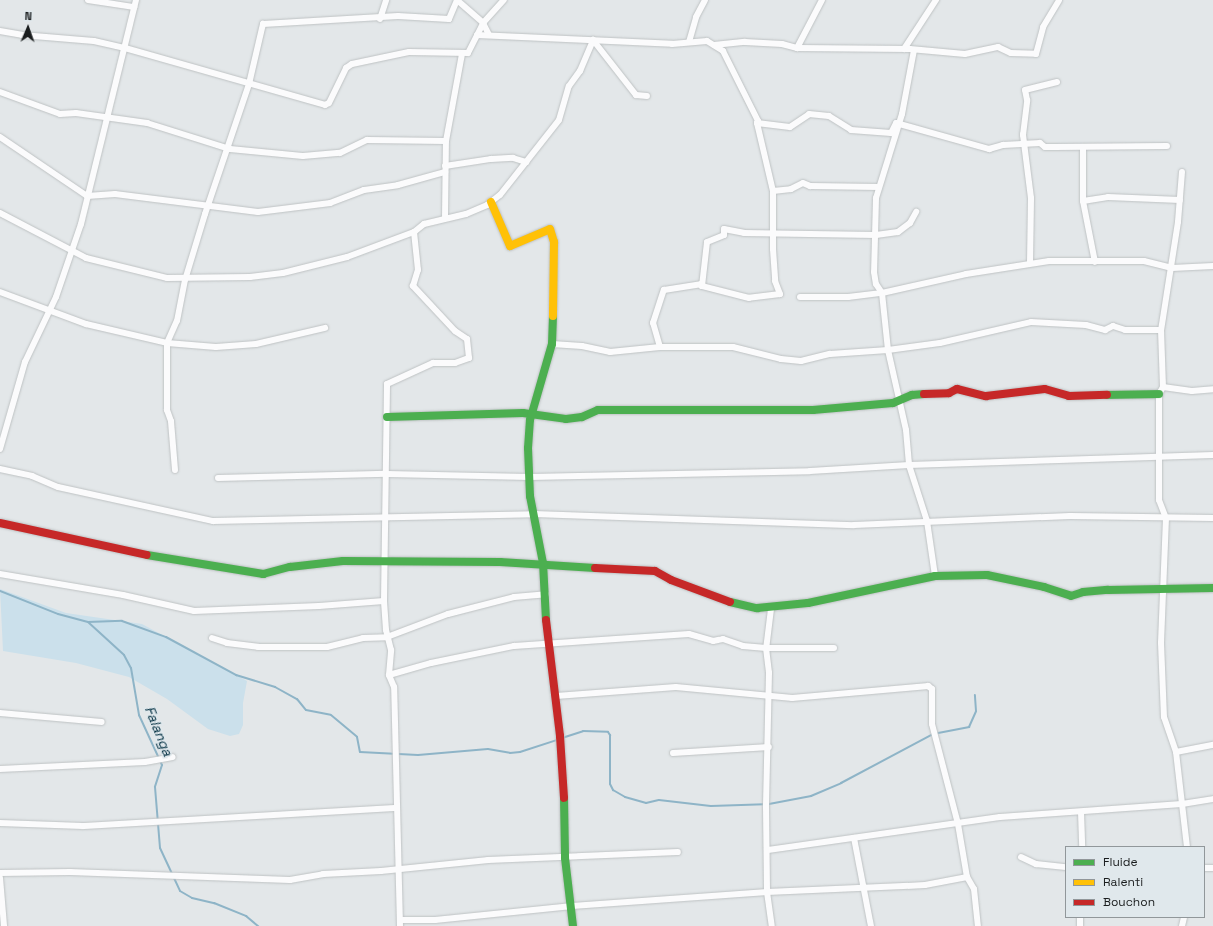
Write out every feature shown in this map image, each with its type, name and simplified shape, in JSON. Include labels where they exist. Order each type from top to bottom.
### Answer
[{"type":"street","points":[[88,0],[134,7]]},
{"type":"street","points":[[0,449],[25,362],[49,312],[81,224],[136,0]]},
{"type":"street","points":[[380,19],[386,0]]},
{"type":"street","points":[[175,470],[171,421],[167,410],[167,343],[177,322],[185,280],[207,206],[249,84],[263,24],[418,16],[449,19],[457,0],[483,23],[489,35]]},
{"type":"street","points":[[0,30],[22,35],[94,41],[125,48],[325,105],[330,103],[346,68],[352,64],[409,52],[468,53],[483,23],[504,0]]},
{"type":"street","points":[[689,42],[696,17],[705,0]]},
{"type":"street","points":[[797,48],[822,0]]},
{"type":"street","points":[[904,49],[936,0]]},
{"type":"street","points":[[714,45],[745,42],[782,44],[797,48],[904,49],[965,54],[998,47],[1011,53],[1036,54],[1043,27],[1059,0]]},
{"type":"street","points":[[477,35],[544,40],[593,40],[672,44],[707,41],[714,45],[726,57],[751,104],[758,121],[756,123],[773,190],[772,233],[775,282],[780,294],[749,298],[702,286],[701,284],[664,290],[653,323],[660,347]]},
{"type":"street","points":[[593,40],[636,95],[647,96]]},
{"type":"street","points":[[0,213],[70,252],[127,270],[185,280],[283,273],[347,257],[414,232],[424,224],[466,214],[491,202],[514,180],[559,120],[569,86],[580,71],[593,40]]},
{"type":"street","points":[[914,50],[898,123],[876,198],[874,272],[876,284],[882,293],[888,350],[906,430],[909,465],[927,521],[935,576]]},
{"type":"street","points":[[445,218],[446,141],[462,54]]},
{"type":"street","points":[[1030,263],[1031,198],[1023,135],[1027,100],[1025,90],[1057,82]]},
{"type":"street","points":[[0,92],[60,114],[76,112],[106,118],[147,123],[226,148],[303,156],[340,153],[367,140],[446,141]]},
{"type":"street","points":[[756,123],[790,127],[809,114],[830,116],[851,130],[891,133],[896,123],[898,123]]},
{"type":"street","points":[[898,123],[989,149],[1003,145],[1025,143],[1040,143],[1045,146],[1054,147],[1167,146]]},
{"type":"street","points":[[0,137],[87,196],[115,194],[258,212],[330,204],[364,190],[398,185],[445,169],[491,159],[513,158],[526,162]]},
{"type":"street","points":[[1083,147],[1083,201],[1095,262]]},
{"type":"street","points":[[1182,172],[1172,268],[1161,330],[1159,500],[1166,518],[1161,642],[1164,717],[1176,752],[1187,846]]},
{"type":"street","points":[[773,190],[791,189],[803,183],[810,186],[879,187]]},
{"type":"street","points":[[1083,201],[1108,197],[1180,200]]},
{"type":"street","points":[[491,202],[510,246],[550,229],[554,242],[552,344],[528,416],[530,496],[546,594],[547,644],[556,696],[564,783],[565,858],[572,906],[573,926]]},
{"type":"street","points":[[702,286],[707,242],[724,235],[724,229],[744,233],[876,235],[898,232],[910,223],[916,212]]},
{"type":"street","points":[[414,232],[418,270],[413,286],[455,331],[467,339],[469,358],[455,364],[433,363],[389,382],[387,417],[385,518],[386,561],[384,601],[387,637],[391,650],[389,675],[394,687],[395,808],[400,923],[572,906],[767,892],[865,889],[925,885],[967,877]]},
{"type":"street","points":[[800,297],[848,297],[882,293],[1030,263],[1144,261],[1172,268],[1213,266]]},
{"type":"street","points":[[0,292],[49,312],[86,324],[167,343],[216,347],[256,344],[325,328]]},
{"type":"street","points":[[552,344],[582,346],[610,352],[660,347],[733,347],[781,359],[801,361],[830,354],[888,350],[940,343],[1031,322],[1086,325],[1105,330],[1113,326],[1125,330],[1161,330]]},
{"type":"street","points":[[387,417],[468,413],[566,419],[582,417],[598,410],[814,410],[831,407],[893,404],[912,395],[949,393],[957,389],[986,396],[1046,389],[1069,396],[1213,389]]},
{"type":"street","points":[[218,478],[387,474],[530,477],[810,472],[909,465],[1159,458],[1213,455]]},
{"type":"street","points":[[0,469],[32,476],[58,487],[214,521],[534,514],[854,525],[1070,516],[1213,518]]},
{"type":"street","points":[[0,523],[165,558],[263,574],[290,567],[344,561],[542,563],[655,571],[671,580],[725,601],[771,609],[808,603],[935,576],[987,575],[1044,587],[1071,596],[1082,592],[1164,587],[1213,588]]},
{"type":"street","points":[[0,574],[123,594],[194,611],[312,607],[384,601]]},
{"type":"street","points":[[212,638],[227,643],[258,647],[312,649],[363,638],[387,637],[448,614],[514,597],[546,594]]},
{"type":"street","points":[[771,609],[766,648],[770,673],[767,697],[769,747],[766,804],[768,850],[767,892],[772,926]]},
{"type":"street","points":[[389,675],[478,652],[514,646],[689,634],[713,641],[723,639],[743,646],[766,648],[834,648]]},
{"type":"street","points":[[556,696],[676,687],[726,690],[767,697],[845,695],[927,686],[932,689],[933,729],[958,824],[967,877],[974,888],[978,926]]},
{"type":"street","points":[[0,713],[102,722]]},
{"type":"street","points":[[1176,752],[1213,745]]},
{"type":"street","points":[[673,753],[769,747]]},
{"type":"street","points":[[0,769],[155,761],[173,757]]},
{"type":"street","points":[[768,850],[1000,817],[1182,804],[1213,799]]},
{"type":"street","points":[[0,822],[83,826],[163,820],[395,808]]},
{"type":"street","points":[[1080,812],[1082,846]]},
{"type":"street","points":[[854,838],[871,926]]},
{"type":"street","points":[[0,873],[70,872],[170,878],[290,880],[323,874],[398,870],[488,860],[565,858],[678,852]]},
{"type":"street","points":[[1021,857],[1036,864],[1065,867]]},
{"type":"street","points":[[0,878],[4,926]]},
{"type":"shaded area","points":[[0,589],[66,613],[142,624],[247,681],[243,703],[243,725],[239,734],[230,736],[208,729],[167,699],[129,677],[76,663],[3,651]]},
{"type":"waterway","name":"Falanga","points":[[0,591],[58,614],[88,622],[124,655],[131,668],[139,715],[162,765],[155,787],[160,848],[172,874]]},
{"type":"waterway","points":[[88,622],[122,621],[166,637],[236,675],[275,687],[297,699],[306,710],[331,715],[357,737],[360,752],[418,755],[488,749],[510,753],[520,752],[558,740]]},
{"type":"waterway","points":[[562,738],[583,731],[608,732],[610,735],[610,784],[613,790],[625,797],[646,803],[659,800],[711,806],[769,804],[811,796],[841,783],[933,734],[969,727],[976,711],[975,695]]},
{"type":"waterway","name":"Falanga","points":[[174,878],[180,891],[192,898],[214,903],[246,916],[258,926]]},
{"type":"traffic: fast","points":[[546,620],[543,563],[530,496],[528,448],[530,420],[552,344],[553,316]]},
{"type":"traffic: fast","points":[[387,417],[523,413],[566,419],[582,417],[598,410],[813,410],[893,403],[912,395],[924,394]]},
{"type":"traffic: fast","points":[[1107,395],[1159,394]]},
{"type":"traffic: fast","points":[[147,555],[263,574],[290,567],[343,561],[500,562],[595,568]]},
{"type":"traffic: fast","points":[[730,602],[757,608],[808,603],[935,576],[987,575],[1044,587],[1071,596],[1083,592],[1108,590],[1213,588]]},
{"type":"traffic: fast","points":[[564,798],[565,858],[573,926]]},
{"type":"traffic: slow","points":[[491,202],[510,246],[550,229],[554,242],[553,316]]},
{"type":"traffic: jam","points":[[924,394],[949,393],[957,389],[986,396],[1045,389],[1069,396],[1107,395]]},
{"type":"traffic: jam","points":[[0,523],[147,555]]},
{"type":"traffic: jam","points":[[595,568],[655,571],[671,580],[730,602]]},
{"type":"traffic: jam","points":[[546,620],[560,736],[564,798]]}]
